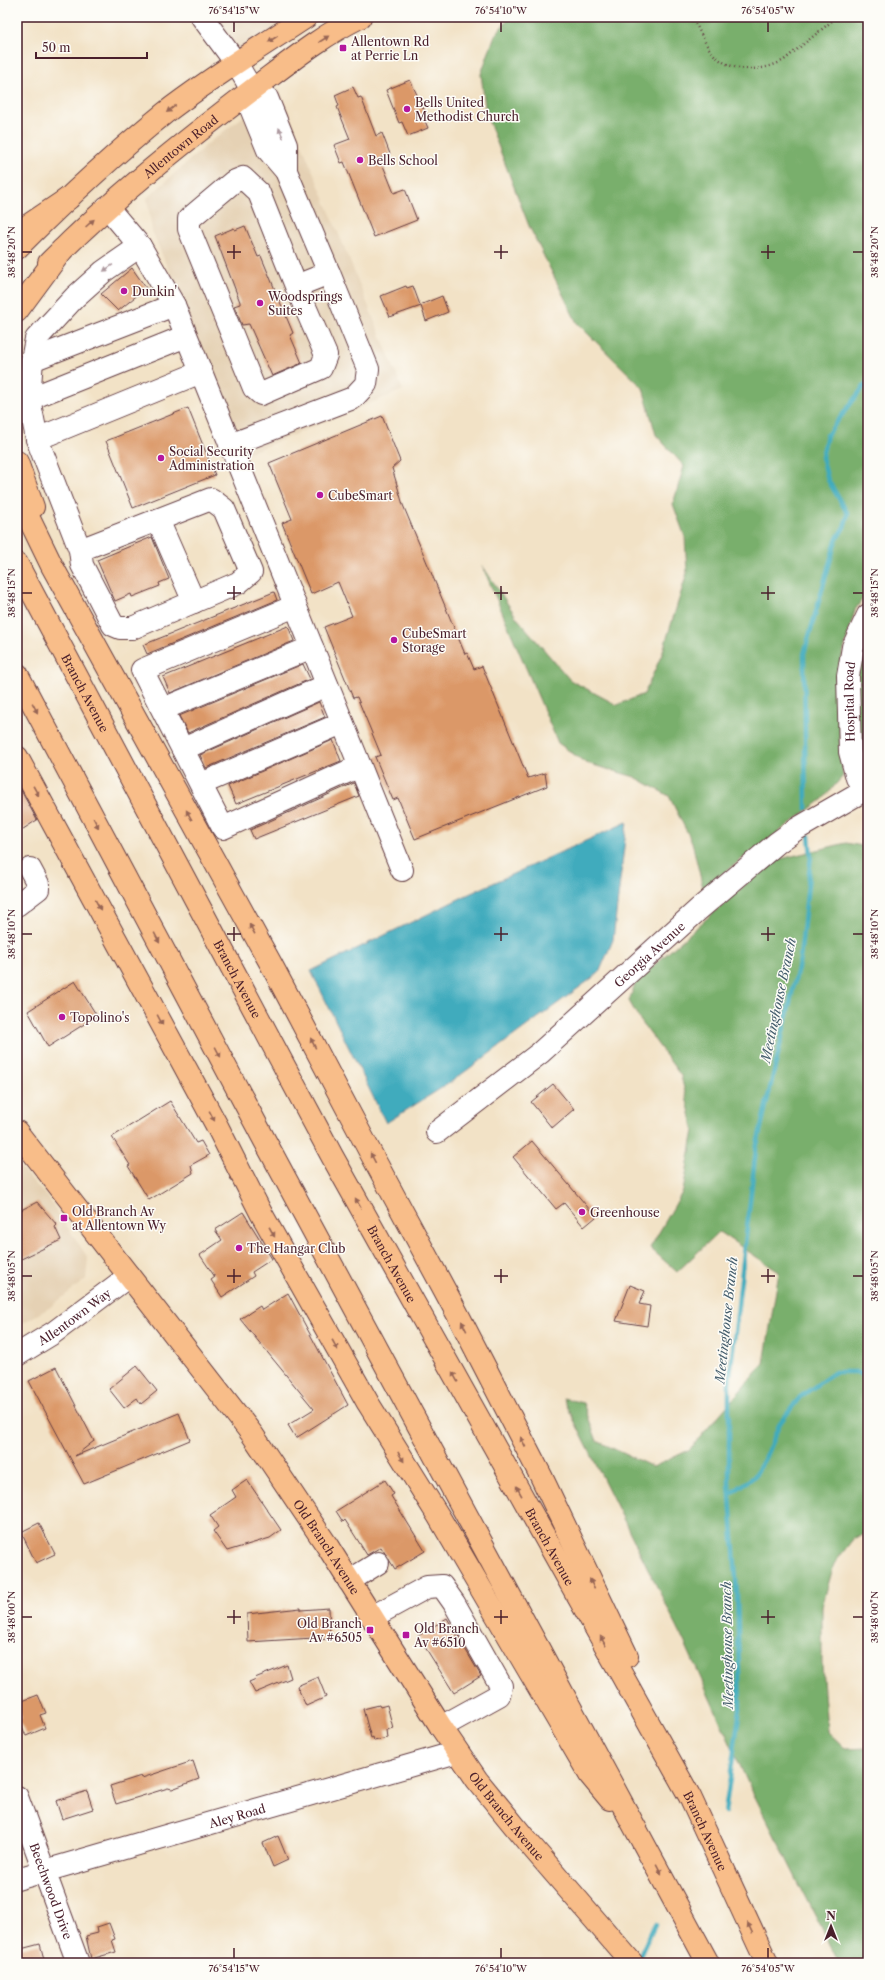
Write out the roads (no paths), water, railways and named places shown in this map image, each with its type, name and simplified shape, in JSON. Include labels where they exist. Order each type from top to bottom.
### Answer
[{"type":"main road","points":[[17,248],[69,198],[166,113],[236,63],[306,17]]},
{"type":"main road","name":"Allentown Road","points":[[17,295],[107,207],[160,162],[252,90],[324,38],[360,17]]},
{"type":"main road","points":[[17,233],[69,198]]},
{"type":"main road","points":[[17,311],[62,250]]},
{"type":"main road","points":[[17,462],[27,493],[74,606]]},
{"type":"main road","points":[[17,494],[52,566],[271,964],[541,1476],[686,1778],[690,1797]]},
{"type":"main road","name":"Branch Avenue","points":[[17,564],[332,1156],[690,1797],[767,1963]]},
{"type":"main road","points":[[17,674],[269,1148],[641,1835],[708,1963]]},
{"type":"main road","points":[[17,757],[217,1126],[261,1213],[368,1403],[439,1517],[590,1775],[641,1835]]},
{"type":"main road","name":"Old Branch Avenue","points":[[20,1141],[129,1276],[252,1434],[349,1581],[457,1752],[526,1840],[626,1956]]},
{"type":"street","points":[[202,17],[236,63],[252,90],[267,98],[286,145],[286,171],[364,354],[368,370],[366,384],[352,398],[230,445]]},
{"type":"street","points":[[242,178],[259,193],[296,286],[326,356],[321,368],[261,394],[254,388],[190,229],[190,219],[233,182],[242,178]]},
{"type":"street","points":[[107,207],[140,246],[168,307],[186,336],[402,870]]},
{"type":"street","points":[[80,550],[211,499],[224,509],[251,572],[238,583],[132,628],[120,628],[113,625],[82,565],[80,550],[37,439],[29,399],[32,360],[36,338],[104,271],[140,246]]},
{"type":"street","points":[[296,286],[329,273]]},
{"type":"street","points":[[32,360],[168,307]]},
{"type":"street","points":[[29,399],[186,336]]},
{"type":"street","points":[[37,439],[201,372]]},
{"type":"street","points":[[158,520],[194,602]]},
{"type":"street","points":[[295,606],[142,670],[223,828],[360,766]]},
{"type":"street","name":"Hospital Road","points":[[866,789],[857,778],[850,752],[848,676],[853,647],[868,615]]},
{"type":"street","points":[[163,710],[312,647]]},
{"type":"street","points":[[183,749],[327,685]]},
{"type":"street","points":[[201,784],[342,723]]},
{"type":"street","name":"Georgia Avenue","points":[[437,1132],[540,1053],[699,910],[777,843],[795,830],[866,789]]},
{"type":"street","points":[[17,905],[38,889],[38,884],[30,869]]},
{"type":"street","name":"Allentown Way","points":[[17,1355],[53,1332],[129,1276]]},
{"type":"street","points":[[349,1581],[378,1563]]},
{"type":"street","points":[[372,1617],[427,1587],[442,1586],[454,1603],[501,1686],[499,1695],[441,1727]]},
{"type":"street","name":"Aley Road","points":[[17,1879],[457,1752]]},
{"type":"street","name":"Beechwood Drive","points":[[17,1797],[78,1963]]},
{"type":"water","points":[[627,822],[613,940],[599,973],[451,1082],[386,1123],[311,971],[469,894]]},
{"type":"waterway","name":"Meetinghouse Branch","points":[[806,808],[804,654],[836,540],[844,527],[848,514],[828,480],[822,457],[827,435],[868,381]]},
{"type":"waterway","name":"Meetinghouse Branch","points":[[725,1812],[740,1709],[737,1593],[729,1482],[729,1384],[756,1149],[800,959],[811,856],[809,836]]},
{"type":"waterway","points":[[730,1494],[754,1477],[765,1458],[780,1423],[800,1397],[835,1372],[856,1372],[868,1377]]},
{"type":"waterway","name":"Meetinghouse Branch","points":[[638,1960],[655,1924]]},
{"type":"place","name":"Allentown Rd at Perrie Ln","points":[[343,48]]},
{"type":"place","name":"Bells United Methodist Church","points":[[407,109]]},
{"type":"place","name":"Bells School","points":[[360,160]]},
{"type":"place","name":"Dunkin'","points":[[124,291]]},
{"type":"place","name":"Woodsprings Suites","points":[[260,303]]},
{"type":"place","name":"Social Security Administration","points":[[161,458]]},
{"type":"place","name":"CubeSmart","points":[[320,495]]},
{"type":"place","name":"CubeSmart Storage","points":[[394,640]]},
{"type":"place","name":"Topolino's","points":[[62,1017]]},
{"type":"place","name":"Greenhouse","points":[[582,1212]]},
{"type":"place","name":"Old Branch Av at Allentown Wy","points":[[64,1218]]},
{"type":"place","name":"The Hangar Club","points":[[239,1248]]},
{"type":"place","name":"Old Branch Av #6505","points":[[370,1630]]},
{"type":"place","name":"Old Branch Av #6510","points":[[406,1635]]}]
